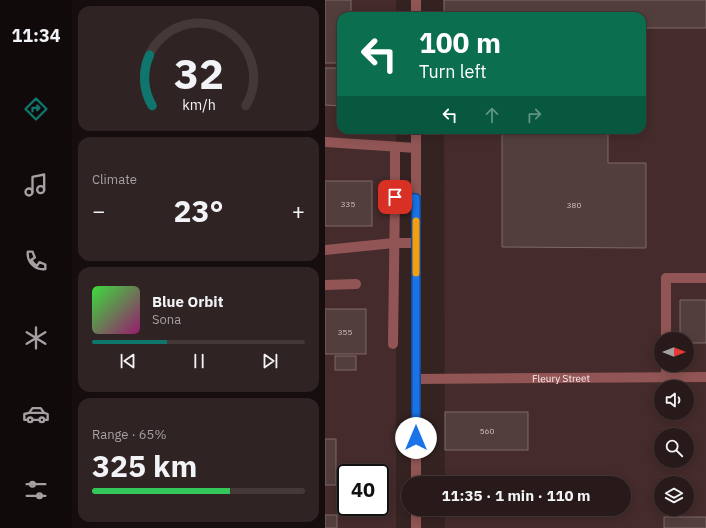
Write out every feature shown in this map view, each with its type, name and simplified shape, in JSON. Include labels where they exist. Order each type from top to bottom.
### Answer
[{"type":"street","points":[[416,0],[416,12]]},
{"type":"street","points":[[416,134],[416,476]]},
{"type":"street","points":[[325,142],[416,148]]},
{"type":"street","points":[[393,344],[395,147]]},
{"type":"street","points":[[395,197],[416,198]]},
{"type":"street","points":[[325,250],[394,243],[416,243]]},
{"type":"street","points":[[666,332],[666,278],[706,278]]},
{"type":"street","points":[[325,284],[356,284]]},
{"type":"street","points":[[666,372],[666,378]]},
{"type":"street","name":"Fleury Street","points":[[416,379],[706,377]]},
{"type":"street","points":[[416,516],[416,528]]},
{"type":"shaded area","points":[[325,0],[396,0],[396,12],[337,12],[337,134],[396,134],[396,528],[325,528]]},
{"type":"shaded area","points":[[443,0],[706,0],[706,528],[445,528],[445,516],[631,516],[631,476],[445,476],[444,134],[646,134],[646,12],[443,12]]},
{"type":"building","points":[[325,0],[351,0],[351,12],[337,12],[337,63],[325,63]]},
{"type":"building","points":[[444,0],[706,0],[706,28],[646,28],[646,12],[444,12]]},
{"type":"building","points":[[325,68],[337,68],[337,106],[325,105]]},
{"type":"building","points":[[502,134],[608,134],[608,163],[646,163],[646,248],[502,247]]},
{"type":"building","points":[[325,181],[372,181],[372,226],[325,226]]},
{"type":"building","points":[[680,300],[706,300],[706,343],[694,343],[694,332],[680,332]]},
{"type":"building","points":[[325,309],[366,309],[366,354],[325,354]]},
{"type":"building","points":[[335,356],[356,356],[356,370],[335,370]]},
{"type":"building","points":[[445,412],[528,412],[528,450],[445,450]]},
{"type":"building","points":[[325,439],[336,439],[336,485],[325,485]]},
{"type":"building","points":[[325,515],[337,515],[337,528],[325,528]]},
{"type":"building","points":[[664,517],[706,517],[706,528],[664,528]]},
{"type":"slow traffic","points":[[416,221],[416,273]]},
{"type":"route","points":[[395,197],[416,198],[416,438]]}]
